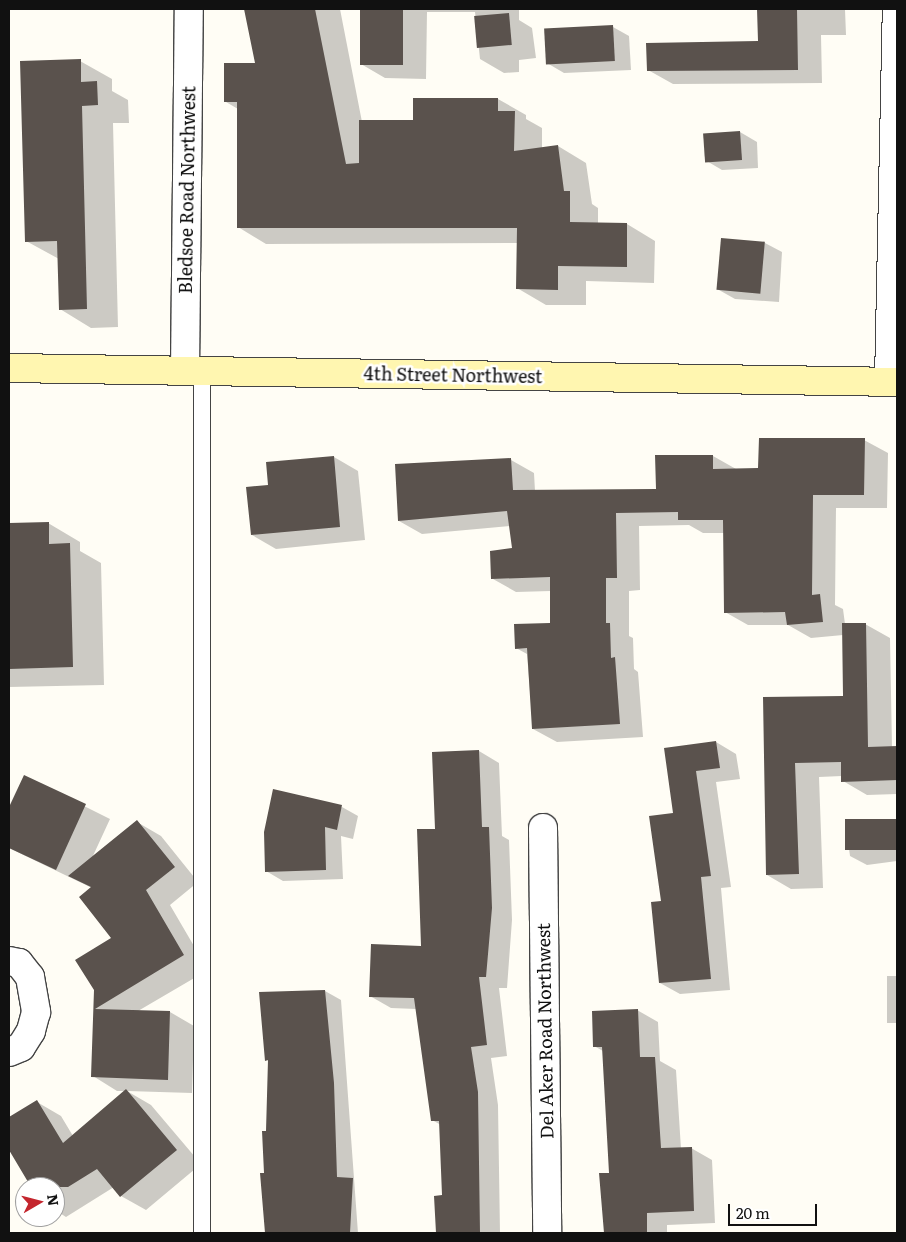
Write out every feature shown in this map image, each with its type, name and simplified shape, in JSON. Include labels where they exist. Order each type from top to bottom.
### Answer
[{"type":"main road","name":"4th Street Northwest","points":[[9,368],[893,382]]},
{"type":"street","name":"Bledsoe Road Northwest","points":[[189,9],[194,371]]},
{"type":"street","points":[[893,382],[897,9]]},
{"type":"street","name":"Del Aker Road Northwest","points":[[543,828],[547,1233]]},
{"type":"street","points":[[9,961],[19,963],[30,977],[36,1012],[31,1032],[21,1047],[9,1052]]},
{"type":"lane","points":[[194,371],[202,1233]]},
{"type":"building","points":[[244,9],[315,9],[346,164],[359,163],[359,120],[413,120],[413,98],[498,98],[498,111],[515,111],[514,151],[558,145],[564,191],[570,191],[570,222],[627,223],[627,267],[558,266],[558,290],[516,289],[517,228],[237,228],[237,102],[224,102],[224,63],[255,63]]},
{"type":"building","points":[[360,9],[403,9],[403,65],[360,65]]},
{"type":"building","points":[[757,9],[797,9],[798,70],[647,71],[646,43],[758,41]]},
{"type":"building","points":[[509,13],[512,45],[477,48],[474,16]]},
{"type":"building","points":[[613,25],[615,61],[546,65],[544,29]]},
{"type":"building","points":[[81,59],[81,82],[97,81],[98,105],[82,106],[87,309],[59,310],[57,241],[25,242],[20,61]]},
{"type":"building","points":[[740,131],[742,160],[705,163],[703,134]]},
{"type":"building","points":[[721,238],[765,242],[760,294],[716,290]]},
{"type":"building","points":[[759,438],[865,438],[864,495],[813,495],[812,595],[820,594],[823,622],[787,625],[785,612],[724,613],[723,520],[678,520],[678,512],[616,513],[617,578],[606,578],[606,623],[610,623],[611,658],[615,657],[620,724],[532,729],[527,648],[515,649],[514,624],[550,623],[550,577],[491,579],[490,551],[512,548],[507,511],[398,521],[395,464],[511,458],[513,490],[656,489],[655,455],[713,455],[713,469],[758,468]]},
{"type":"building","points":[[334,456],[340,527],[251,535],[246,487],[268,485],[266,462]]},
{"type":"building","points":[[49,522],[49,544],[70,543],[73,667],[9,669],[9,523]]},
{"type":"building","points":[[842,623],[866,623],[868,747],[897,746],[897,780],[841,782],[841,762],[795,763],[799,874],[766,875],[763,697],[843,696]]},
{"type":"building","points":[[716,741],[720,768],[696,771],[711,876],[701,877],[711,979],[659,983],[651,902],[661,901],[649,816],[673,813],[664,748]]},
{"type":"building","points":[[479,750],[482,827],[489,827],[492,908],[486,977],[479,977],[487,1045],[471,1047],[478,1092],[480,1233],[436,1233],[434,1196],[442,1195],[439,1121],[431,1121],[414,998],[369,997],[371,944],[421,946],[417,829],[435,829],[432,752]]},
{"type":"building","points":[[24,775],[86,804],[56,870],[9,848],[9,807]]},
{"type":"building","points":[[273,789],[342,805],[337,830],[325,827],[326,870],[265,872],[264,832]]},
{"type":"building","points":[[845,819],[897,819],[897,850],[845,850]]},
{"type":"building","points":[[137,820],[175,867],[146,890],[184,955],[95,1009],[170,1011],[168,1080],[91,1077],[94,990],[75,960],[111,938],[79,897],[91,887],[68,876]]},
{"type":"building","points":[[325,990],[334,1083],[337,1177],[353,1178],[350,1233],[265,1233],[260,1173],[264,1173],[262,1131],[266,1131],[268,1060],[265,1061],[259,992]]},
{"type":"building","points":[[638,1009],[640,1057],[655,1057],[661,1148],[692,1147],[694,1211],[647,1213],[647,1233],[604,1233],[599,1173],[609,1173],[602,1047],[593,1047],[592,1011]]},
{"type":"building","points":[[126,1089],[177,1150],[120,1197],[97,1169],[65,1187],[65,1177],[25,1177],[9,1150],[9,1117],[37,1100],[63,1143]]}]
